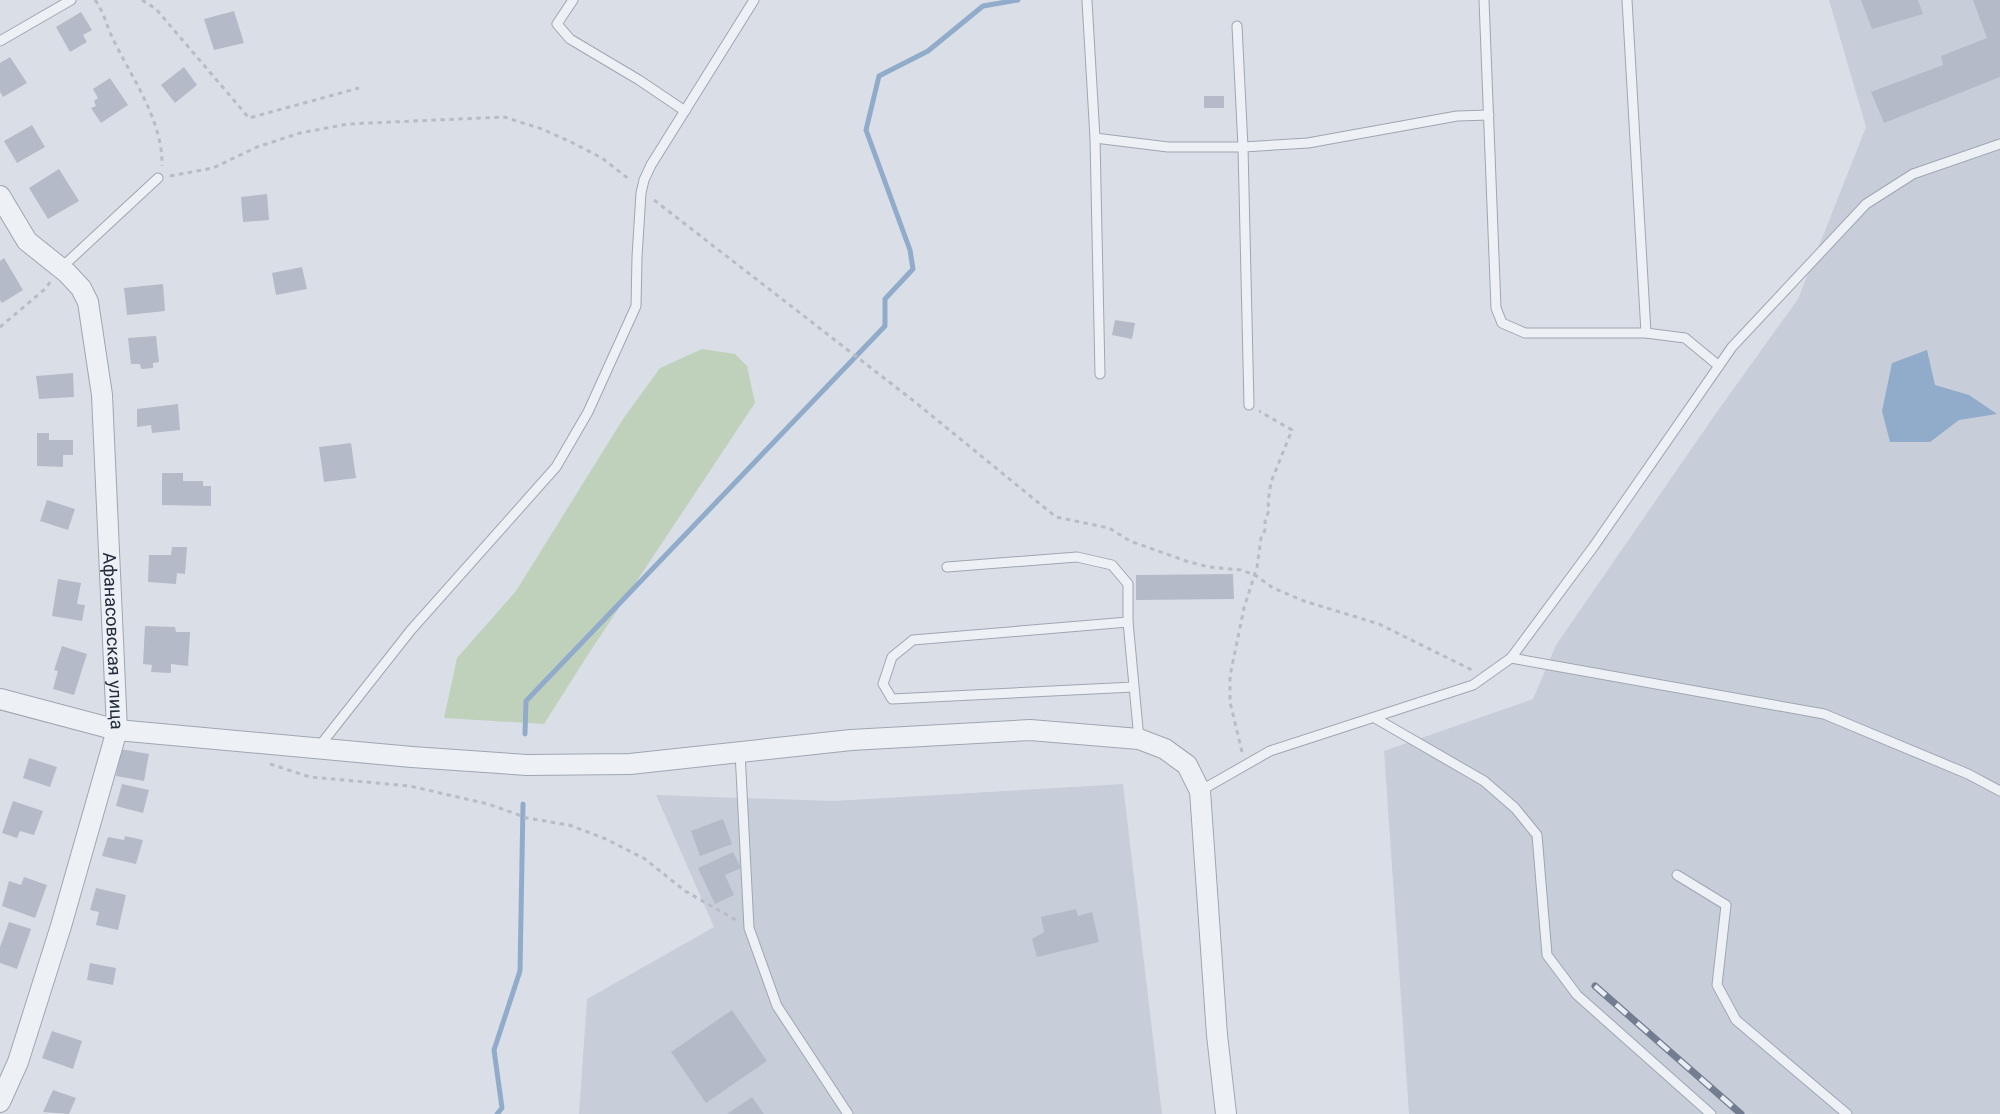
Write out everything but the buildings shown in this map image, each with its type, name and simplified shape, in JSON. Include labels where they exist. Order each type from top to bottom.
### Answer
[{"type":"street","name":"Афанасовская улица","points":[[0,196],[27,241],[61,268],[81,288],[88,302],[101,384],[117,730],[61,926],[22,1050],[0,1102]]},
{"type":"street","points":[[0,699],[117,730],[527,765],[630,764],[851,740],[1030,730],[1139,739],[1165,749],[1187,765],[1200,791],[1217,1035],[1226,1114]]},
{"type":"lane","points":[[0,41],[71,0]]},
{"type":"lane","points":[[573,0],[557,24],[570,39],[639,80],[685,111]]},
{"type":"lane","points":[[318,748],[411,630],[556,467],[588,412],[636,306],[637,257],[644,180],[651,165],[754,0]]},
{"type":"lane","points":[[1485,0],[1496,308],[1502,323],[1525,333],[1646,333],[1685,338],[1719,366]]},
{"type":"lane","points":[[1627,0],[1646,333]]},
{"type":"lane","points":[[1087,1],[1095,138],[1100,374]]},
{"type":"lane","points":[[1237,26],[1243,147],[1249,405]]},
{"type":"lane","points":[[1095,138],[1168,147],[1243,147],[1308,143],[1457,116],[1489,115]]},
{"type":"lane","points":[[1200,791],[1270,751],[1473,685],[1511,657],[1594,546],[1732,346],[1866,204],[1913,174],[2000,144]]},
{"type":"lane","points":[[61,268],[85,243],[158,178]]},
{"type":"lane","points":[[947,567],[1077,558],[1112,565],[1128,584],[1128,622],[1139,739]]},
{"type":"lane","points":[[1128,622],[913,640],[892,657],[884,684],[892,699],[1134,687]]},
{"type":"lane","points":[[1511,657],[1824,714],[1968,774],[2000,791]]},
{"type":"lane","points":[[1375,718],[1484,781],[1515,808],[1537,835],[1547,956],[1577,995],[1711,1114]]},
{"type":"lane","points":[[740,752],[750,928],[777,1006],[848,1114]]},
{"type":"lane","points":[[1677,875],[1726,904],[1717,985],[1736,1020],[1847,1114]]},
{"type":"path","points":[[95,0],[150,110],[163,164],[158,178],[213,168],[257,147],[310,131],[348,124],[504,117],[542,129],[603,158],[915,402],[1056,517],[1108,528],[1130,541],[1186,561],[1209,567],[1241,570],[1255,575],[1273,588],[1304,601],[1379,624],[1485,676]]},
{"type":"path","points":[[142,0],[156,9],[249,118],[359,87]]},
{"type":"path","points":[[0,327],[45,289],[61,268]]},
{"type":"path","points":[[1246,765],[1230,702],[1230,676],[1244,608],[1255,575],[1261,538],[1265,530],[1271,482],[1292,430],[1249,405]]},
{"type":"path","points":[[254,742],[256,753],[267,762],[310,777],[410,786],[488,804],[528,818],[569,825],[606,839],[645,859],[686,891],[750,928]]},
{"type":"shaded area","points":[[1829,0],[2000,0],[2000,1114],[1409,1114],[1384,751],[1533,699],[1556,645],[1798,299],[1866,127]]},
{"type":"shaded area","points":[[1123,784],[1162,1114],[579,1114],[587,999],[714,927],[656,795],[833,801]]},
{"type":"green space","points":[[702,349],[735,354],[747,366],[755,403],[544,724],[444,718],[457,658],[516,591],[623,419],[660,368]]},
{"type":"water","points":[[1927,350],[1935,385],[1969,395],[1997,414],[1959,420],[1930,442],[1890,442],[1882,411],[1892,363]]},
{"type":"waterway","points":[[525,734],[526,701],[885,326],[885,299],[913,269],[910,250],[866,130],[879,76],[928,51],[983,6],[1018,0]]},
{"type":"waterway","points":[[497,1114],[502,1108],[494,1050],[520,971],[523,804]]},
{"type":"railway","points":[[1595,986],[1741,1114]]}]
